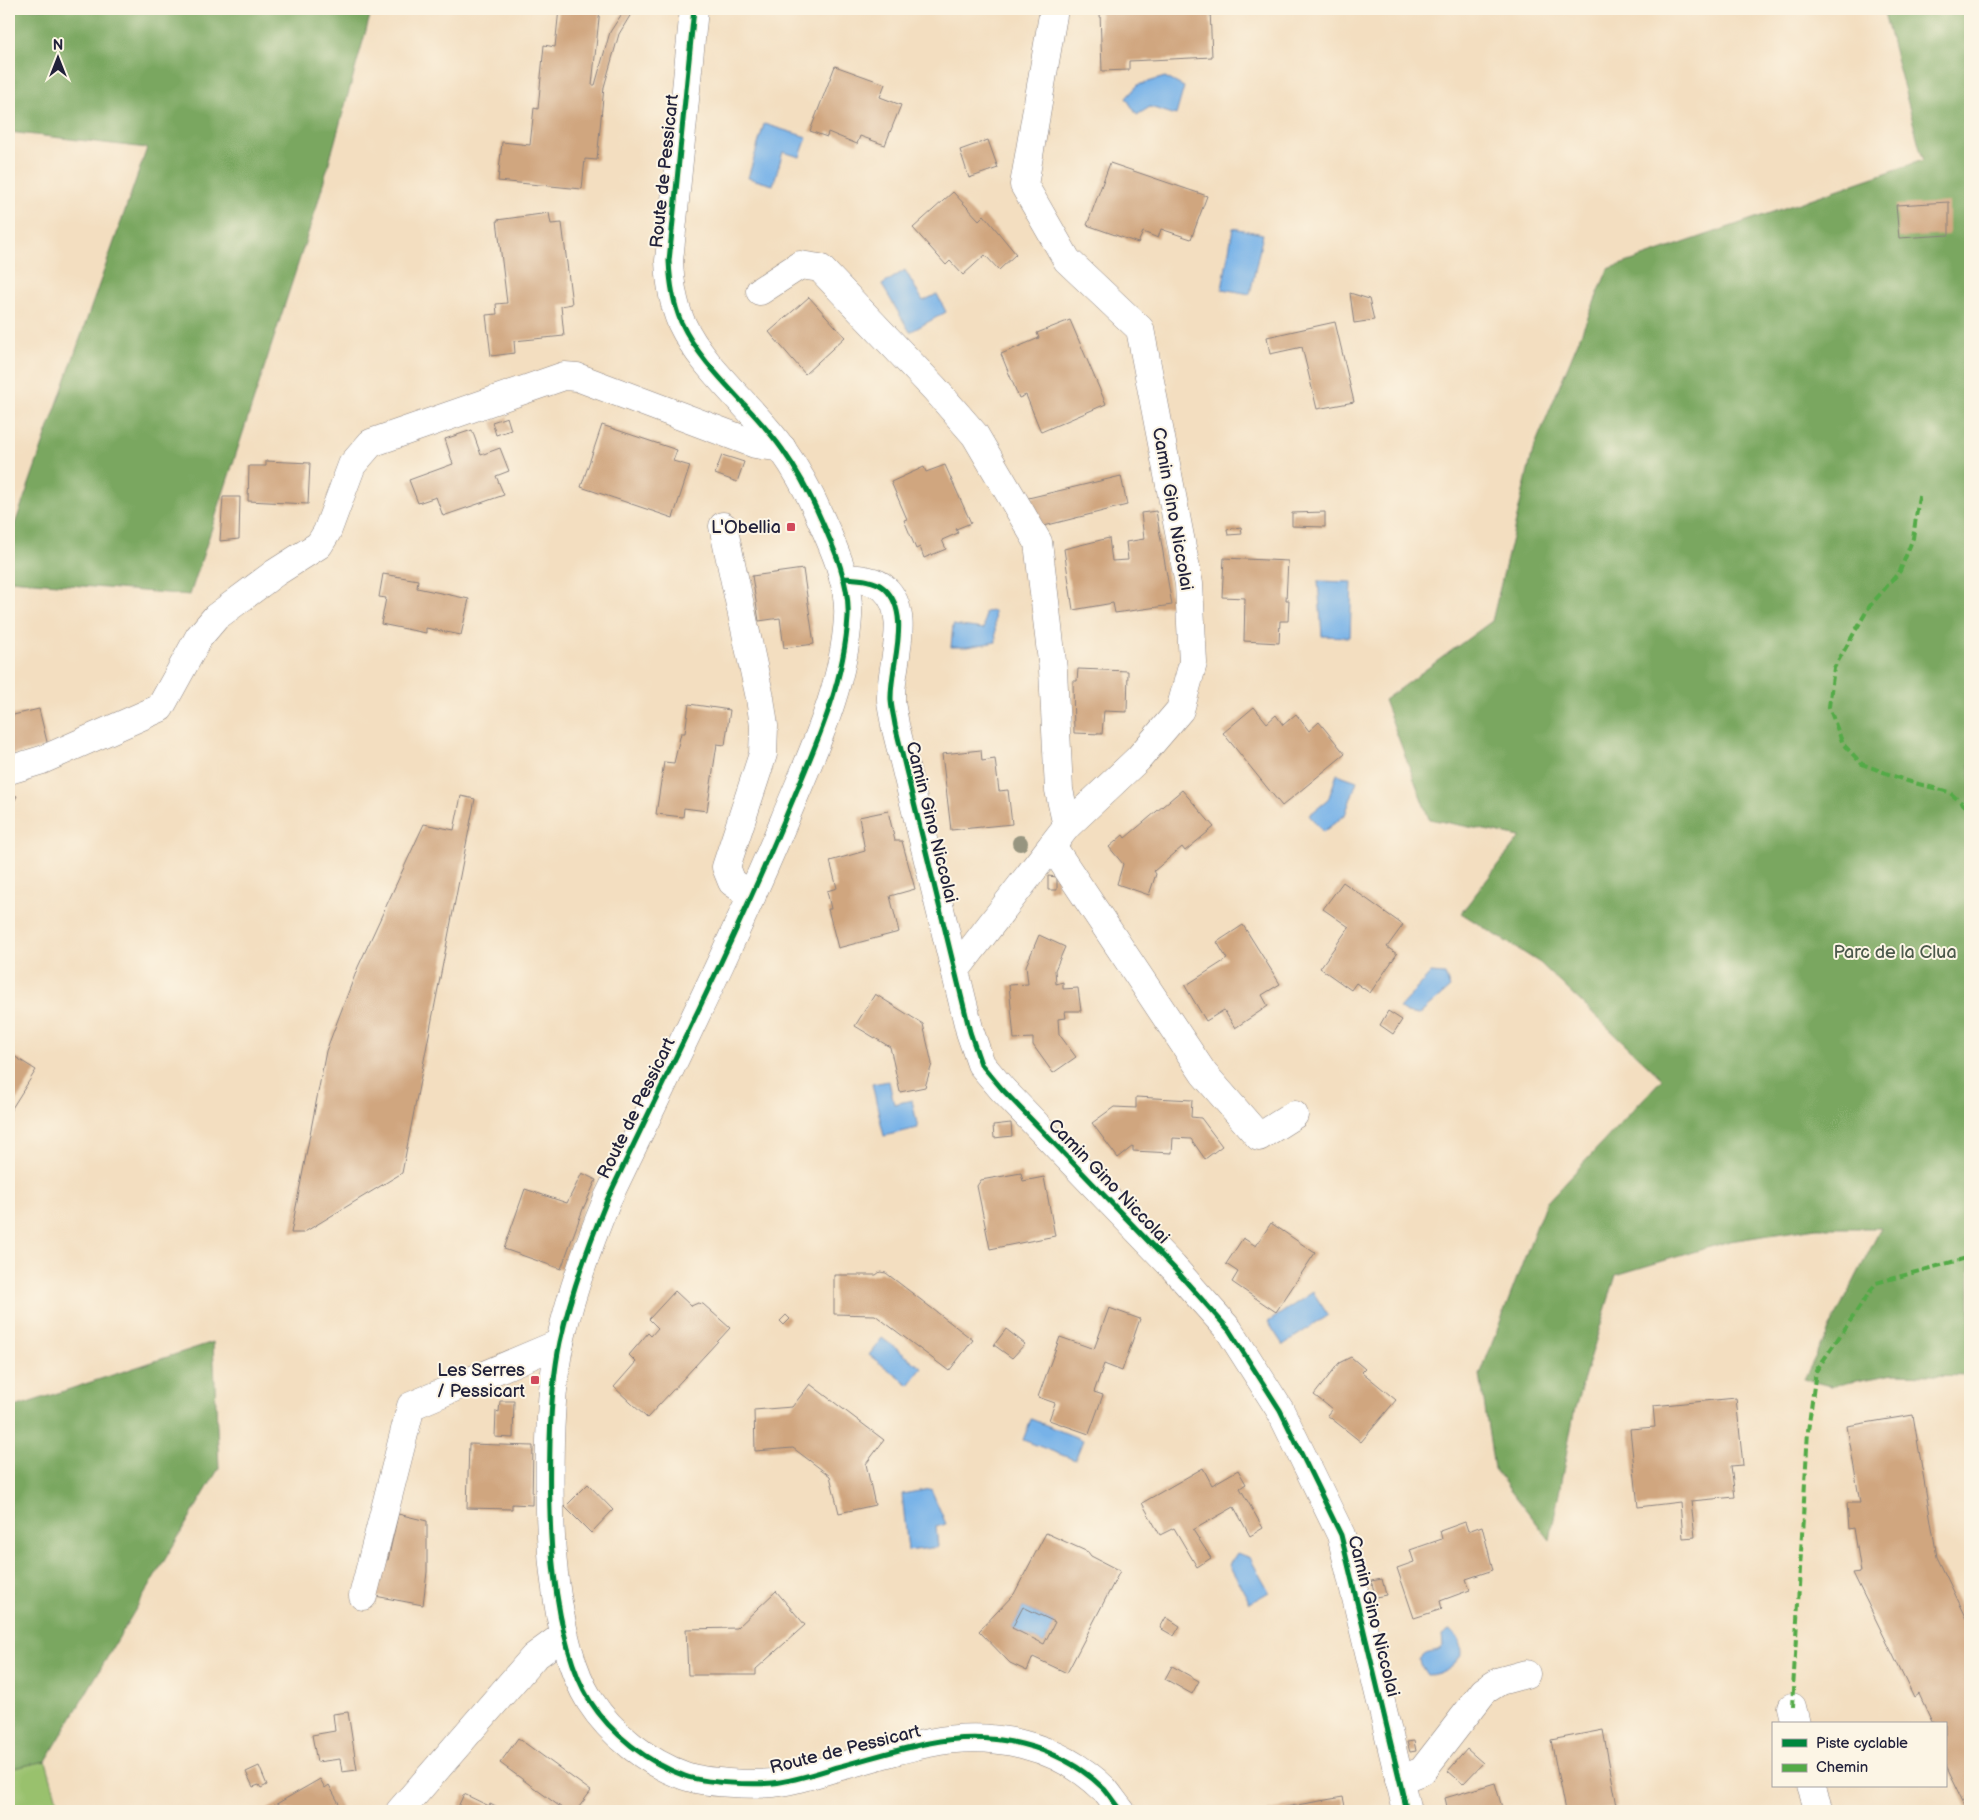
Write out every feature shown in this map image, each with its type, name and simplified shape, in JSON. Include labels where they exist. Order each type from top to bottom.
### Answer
[{"type":"street","name":"Route de Pessicart","points":[[694,9],[669,261],[671,290],[681,322],[700,353],[782,448],[811,497],[830,540],[843,578],[848,615],[842,659],[828,715],[752,896],[607,1200],[589,1244],[571,1298],[560,1343],[553,1386],[549,1497],[550,1540],[556,1594],[564,1635],[589,1700],[612,1730],[648,1758],[685,1776],[730,1783],[774,1783],[930,1743],[970,1738],[999,1740],[1043,1750],[1076,1768],[1104,1790],[1121,1811]]},
{"type":"street","name":"Camin Gino Niccolai","points":[[956,971],[1059,836],[1138,759],[1180,710],[1193,663],[1188,584],[1140,329],[1067,260],[1024,185],[1054,9]]},
{"type":"street","points":[[760,291],[800,265],[820,268],[935,389],[975,435],[1038,542],[1053,670],[1059,836],[1204,1074],[1259,1137],[1294,1115]]},
{"type":"street","points":[[9,770],[42,760],[160,708],[199,637],[216,617],[276,573],[319,545],[327,532],[352,465],[371,443],[564,376],[577,377],[755,444],[782,448]]},
{"type":"street","points":[[723,526],[760,698],[764,726],[763,754],[726,867],[732,882],[752,896]]},
{"type":"street","name":"Camin Gino Niccolai","points":[[843,578],[866,580],[883,587],[892,598],[900,624],[891,699],[895,725],[970,1032],[982,1064],[1002,1089],[1173,1267],[1229,1330],[1280,1410],[1341,1535],[1407,1811]]},
{"type":"street","points":[[363,1596],[411,1406],[560,1343]]},
{"type":"street","points":[[400,1811],[534,1657],[564,1635]]},
{"type":"street","points":[[1399,1780],[1422,1770],[1484,1691],[1500,1681],[1526,1674]]},
{"type":"street","points":[[1812,1788],[1819,1811]]},
{"type":"green space","points":[[9,9],[372,9],[316,209],[190,595],[9,580],[9,541],[147,148],[9,132]]},
{"type":"green space","name":"Parc de la Clua","points":[[1883,9],[1970,9],[1970,1383],[1968,1376],[1894,1374],[1831,1386],[1804,1379],[1881,1228],[1816,1228],[1730,1241],[1616,1275],[1575,1408],[1550,1540],[1494,1469],[1480,1375],[1545,1204],[1662,1079],[1540,963],[1461,913],[1520,837],[1429,819],[1384,700],[1492,621],[1533,450],[1608,269],[1923,160]]},
{"type":"green space","points":[[213,1342],[219,1468],[46,1761],[9,1769],[9,1409]]},
{"type":"green space","points":[[46,1761],[60,1811],[9,1811],[9,1769]]},
{"type":"water","points":[[1165,77],[1184,87],[1176,115],[1150,107],[1137,115],[1126,98],[1138,85]]},
{"type":"water","points":[[764,124],[807,137],[800,157],[783,152],[773,185],[748,178]]},
{"type":"water","points":[[1233,228],[1263,234],[1250,294],[1222,289]]},
{"type":"water","points":[[905,270],[923,301],[937,294],[946,312],[910,332],[882,285]]},
{"type":"water","points":[[1318,581],[1352,582],[1350,637],[1322,636]]},
{"type":"water","points":[[994,611],[996,642],[967,647],[951,647],[953,625],[984,629],[985,612]]},
{"type":"water","points":[[1337,774],[1357,781],[1345,815],[1323,832],[1309,815],[1328,800]]},
{"type":"water","points":[[1431,973],[1445,974],[1450,988],[1419,1015],[1406,1013],[1399,1008]]},
{"type":"water","points":[[889,1081],[894,1104],[912,1100],[918,1128],[884,1136],[872,1084]]},
{"type":"water","points":[[1313,1292],[1328,1315],[1283,1345],[1268,1322]]},
{"type":"water","points":[[882,1338],[922,1368],[909,1385],[869,1355]]},
{"type":"water","points":[[1031,1419],[1083,1440],[1075,1460],[1023,1440]]},
{"type":"water","points":[[931,1489],[946,1524],[936,1527],[938,1547],[908,1551],[902,1494]]},
{"type":"water","points":[[1237,1553],[1250,1558],[1269,1592],[1250,1603],[1229,1565]]},
{"type":"water","points":[[1023,1607],[1055,1622],[1044,1644],[1012,1628]]},
{"type":"water","points":[[1449,1631],[1459,1640],[1462,1654],[1447,1669],[1427,1675],[1419,1660],[1428,1652],[1440,1649],[1443,1646],[1442,1636]]},
{"type":"building","points":[[559,9],[600,9],[592,85],[595,85],[610,32],[625,9],[634,9],[619,34],[604,87],[597,160],[585,159],[582,189],[498,181],[502,142],[530,145],[534,108],[538,109],[544,45],[555,47]]},
{"type":"building","points":[[1124,9],[1210,9],[1212,57],[1129,61],[1129,70],[1102,71],[1100,12],[1124,11]]},
{"type":"building","points":[[835,66],[885,84],[880,97],[901,105],[885,145],[860,136],[857,144],[828,132],[827,137],[810,131]]},
{"type":"building","points":[[988,140],[998,168],[969,178],[960,150]]},
{"type":"building","points":[[1110,163],[1207,196],[1191,239],[1161,229],[1158,238],[1143,232],[1138,243],[1087,225]]},
{"type":"building","points":[[953,192],[979,220],[984,215],[1016,254],[999,270],[985,255],[963,275],[950,261],[946,265],[913,228]]},
{"type":"building","points":[[1949,202],[1949,235],[1899,238],[1896,205]]},
{"type":"building","points":[[549,213],[551,224],[562,223],[572,304],[561,306],[564,336],[514,341],[515,353],[491,356],[486,315],[497,314],[496,304],[507,303],[497,220]]},
{"type":"building","points":[[1350,293],[1369,299],[1374,320],[1354,323]]},
{"type":"building","points":[[809,297],[845,337],[805,374],[769,332]]},
{"type":"building","points":[[1070,320],[1106,404],[1041,432],[1026,395],[1019,398],[1001,354],[1039,338],[1037,333]]},
{"type":"building","points":[[1335,322],[1354,402],[1317,409],[1302,347],[1270,354],[1267,337]]},
{"type":"building","points":[[507,417],[511,430],[496,435],[492,422]]},
{"type":"building","points":[[602,425],[677,450],[673,461],[690,466],[673,518],[581,487]]},
{"type":"building","points":[[472,430],[481,455],[500,448],[509,471],[496,476],[504,495],[443,516],[436,497],[418,503],[409,480],[453,464],[445,439]]},
{"type":"building","points":[[722,455],[744,462],[737,482],[715,474]]},
{"type":"building","points":[[266,461],[310,463],[308,504],[248,501],[249,466],[266,466]]},
{"type":"building","points":[[945,465],[971,523],[956,529],[958,533],[942,540],[946,549],[924,558],[920,547],[916,549],[904,520],[907,519],[891,482],[924,467],[926,472]]},
{"type":"building","points":[[1121,476],[1127,505],[1036,528],[1020,500]]},
{"type":"building","points":[[223,497],[240,497],[239,539],[220,541]]},
{"type":"building","points":[[1156,511],[1172,605],[1115,613],[1113,603],[1073,610],[1064,549],[1109,538],[1112,561],[1128,560],[1126,542],[1144,539],[1141,513]]},
{"type":"building","points":[[1325,512],[1325,527],[1292,526],[1292,513]]},
{"type":"building","points":[[1241,527],[1242,534],[1228,535],[1227,529]]},
{"type":"building","points":[[1224,558],[1288,561],[1286,600],[1289,600],[1288,621],[1280,621],[1279,643],[1244,641],[1245,598],[1222,597]]},
{"type":"building","points":[[803,569],[814,644],[784,648],[780,618],[759,621],[752,576]]},
{"type":"building","points":[[383,574],[418,580],[417,588],[469,599],[461,635],[426,628],[426,633],[381,624],[386,598],[379,597]]},
{"type":"building","points":[[1078,669],[1128,671],[1127,712],[1104,711],[1102,734],[1074,733],[1073,681],[1077,681]]},
{"type":"building","points":[[689,704],[730,710],[725,745],[717,744],[707,811],[684,808],[683,817],[656,814],[664,762],[674,763],[681,733],[685,733]]},
{"type":"building","points":[[1254,707],[1267,723],[1276,715],[1283,725],[1296,714],[1309,731],[1319,722],[1345,754],[1282,806],[1223,733]]},
{"type":"building","points":[[39,709],[48,746],[9,755],[9,716]]},
{"type":"building","points":[[981,750],[982,761],[995,759],[999,791],[1008,790],[1012,824],[951,830],[942,754]]},
{"type":"building","points":[[1182,790],[1214,827],[1185,851],[1182,847],[1154,871],[1156,874],[1149,895],[1117,884],[1123,864],[1109,847],[1123,835],[1125,838]]},
{"type":"building","points":[[9,793],[17,796],[9,811]]},
{"type":"building","points":[[461,796],[475,799],[402,1173],[303,1233],[291,1233],[326,1051],[358,967],[424,824],[454,830]]},
{"type":"building","points":[[888,811],[895,841],[902,841],[915,889],[890,896],[899,932],[838,948],[828,909],[831,909],[827,891],[837,888],[830,861],[865,851],[859,817]]},
{"type":"building","points":[[1048,876],[1057,877],[1057,890],[1048,890]]},
{"type":"building","points":[[1343,882],[1403,925],[1387,947],[1397,954],[1370,993],[1356,983],[1351,990],[1320,968],[1349,927],[1323,909]]},
{"type":"building","points":[[1243,925],[1280,984],[1262,995],[1268,1006],[1235,1028],[1224,1010],[1206,1021],[1185,986],[1227,959],[1217,942]]},
{"type":"building","points":[[1039,935],[1065,947],[1055,970],[1056,984],[1063,982],[1063,989],[1078,988],[1081,1011],[1065,1011],[1066,1018],[1058,1019],[1059,1034],[1076,1057],[1053,1073],[1033,1045],[1033,1038],[1014,1039],[1009,985],[1028,984],[1026,966]]},
{"type":"building","points":[[875,994],[923,1024],[932,1064],[925,1087],[900,1092],[890,1047],[855,1026]]},
{"type":"building","points":[[1388,1011],[1402,1020],[1393,1034],[1380,1025]]},
{"type":"building","points":[[9,1053],[36,1070],[9,1113]]},
{"type":"building","points":[[1136,1097],[1192,1100],[1191,1117],[1201,1118],[1222,1146],[1205,1159],[1191,1139],[1173,1138],[1172,1153],[1133,1151],[1133,1146],[1118,1158],[1092,1123],[1114,1107],[1136,1108]]},
{"type":"building","points":[[1011,1123],[1012,1136],[994,1138],[993,1125]]},
{"type":"building","points":[[582,1173],[596,1180],[561,1269],[504,1249],[525,1189],[567,1203]]},
{"type":"building","points":[[1021,1173],[1023,1181],[1044,1177],[1055,1236],[990,1249],[977,1186],[981,1180]]},
{"type":"building","points":[[1271,1223],[1315,1253],[1276,1312],[1232,1282],[1238,1272],[1226,1264],[1243,1238],[1256,1246]]},
{"type":"building","points":[[880,1272],[886,1273],[973,1340],[949,1371],[875,1315],[834,1314],[834,1275],[876,1275]]},
{"type":"building","points":[[675,1291],[691,1306],[698,1303],[703,1304],[730,1328],[647,1418],[614,1387],[636,1362],[629,1355],[648,1333],[651,1336],[658,1328],[649,1319]]},
{"type":"building","points":[[1109,1308],[1140,1319],[1122,1371],[1104,1364],[1094,1392],[1103,1395],[1089,1434],[1049,1420],[1055,1403],[1038,1397],[1060,1337],[1094,1349]]},
{"type":"building","points":[[786,1315],[790,1319],[784,1325],[780,1321]]},
{"type":"building","points":[[1006,1329],[1025,1344],[1012,1358],[994,1345]]},
{"type":"building","points":[[1351,1357],[1365,1369],[1362,1372],[1396,1400],[1361,1442],[1327,1415],[1332,1409],[1314,1395],[1339,1363]]},
{"type":"building","points":[[810,1384],[884,1440],[866,1464],[875,1505],[839,1513],[830,1476],[793,1448],[755,1451],[754,1410],[792,1407]]},
{"type":"building","points":[[1736,1398],[1743,1465],[1731,1466],[1735,1497],[1691,1501],[1695,1537],[1683,1538],[1680,1502],[1638,1507],[1630,1429],[1655,1427],[1653,1406]]},
{"type":"building","points":[[500,1401],[514,1401],[513,1438],[495,1437],[496,1411],[499,1412]]},
{"type":"building","points":[[1913,1415],[1937,1557],[1970,1625],[1970,1811],[1968,1811],[1946,1766],[1946,1722],[1932,1722],[1919,1694],[1914,1698],[1853,1573],[1861,1572],[1854,1528],[1849,1529],[1847,1503],[1860,1503],[1847,1426]]},
{"type":"building","points":[[469,1444],[533,1446],[532,1505],[512,1504],[512,1509],[467,1508]]},
{"type":"building","points":[[1203,1468],[1212,1485],[1238,1470],[1246,1484],[1240,1488],[1263,1528],[1250,1536],[1234,1507],[1193,1530],[1211,1558],[1197,1567],[1174,1528],[1160,1535],[1142,1503]]},
{"type":"building","points":[[588,1484],[613,1510],[591,1533],[565,1507]]},
{"type":"building","points":[[398,1514],[427,1521],[427,1572],[423,1605],[375,1596],[383,1559],[388,1560]]},
{"type":"building","points":[[1465,1522],[1468,1531],[1482,1526],[1493,1570],[1466,1579],[1470,1590],[1440,1601],[1442,1609],[1414,1618],[1397,1568],[1414,1562],[1410,1550],[1442,1539],[1440,1531]]},
{"type":"building","points":[[1046,1533],[1088,1552],[1091,1556],[1120,1571],[1067,1673],[1033,1657],[1027,1671],[1010,1663],[979,1631],[1014,1594]],"holes":[[[1023,1607],[1055,1622],[1044,1644],[1012,1628]]]},
{"type":"building","points":[[1382,1579],[1386,1595],[1376,1597],[1371,1581]]},
{"type":"building","points":[[776,1591],[805,1625],[756,1669],[756,1675],[688,1675],[686,1629],[737,1628]]},
{"type":"building","points":[[1166,1617],[1180,1626],[1174,1636],[1160,1628]]},
{"type":"building","points":[[1172,1666],[1199,1681],[1192,1694],[1165,1679]]},
{"type":"building","points":[[348,1712],[357,1770],[342,1772],[340,1759],[317,1762],[312,1735],[335,1731],[333,1714]]},
{"type":"building","points":[[1603,1730],[1617,1806],[1588,1811],[1565,1811],[1551,1740]]},
{"type":"building","points":[[518,1738],[591,1791],[576,1811],[566,1811],[500,1763]]},
{"type":"building","points":[[1414,1741],[1416,1751],[1410,1752],[1407,1742]]},
{"type":"building","points":[[1467,1749],[1483,1763],[1463,1784],[1448,1771]]},
{"type":"building","points":[[259,1766],[267,1785],[261,1788],[259,1785],[253,1787],[246,1772]]},
{"type":"building","points":[[320,1779],[325,1788],[329,1785],[343,1811],[266,1810]]},
{"type":"building","points":[[1495,1783],[1503,1811],[1448,1811],[1445,1798]]},
{"type":"building","points":[[464,1794],[489,1806],[490,1804],[504,1811],[456,1811]]},
{"type":"building","points":[[1343,1797],[1346,1811],[1268,1811],[1268,1810]]},
{"type":"marked path","points":[[1919,496],[1913,538],[1900,571],[1869,607],[1834,668],[1829,707],[1843,744],[1862,764],[1907,781],[1949,792],[1970,810]]},
{"type":"marked path","points":[[1792,1707],[1808,1431],[1816,1371],[1876,1283],[1970,1257]]},
{"type":"cycle path","points":[[694,9],[669,261],[674,300],[681,322],[702,356],[770,433],[788,457],[803,482],[836,553],[844,579],[848,617],[840,670],[825,721],[815,746],[742,916],[607,1200],[569,1306],[560,1342],[554,1379],[551,1416],[550,1508],[554,1574],[570,1657],[582,1687],[608,1725],[644,1755],[685,1776],[728,1783],[781,1782],[929,1743],[952,1739],[976,1738],[1022,1744],[1045,1751],[1066,1761],[1104,1789],[1121,1811]]},
{"type":"cycle path","points":[[843,578],[865,580],[880,585],[893,599],[897,612],[899,626],[891,705],[970,1032],[981,1064],[1002,1089],[1173,1267],[1229,1330],[1280,1410],[1341,1535],[1407,1811]]},
{"type":"place","name":"L'Obellia","points":[[791,527]]},
{"type":"place","name":"Les Serres / Pessicart","points":[[535,1380]]}]
